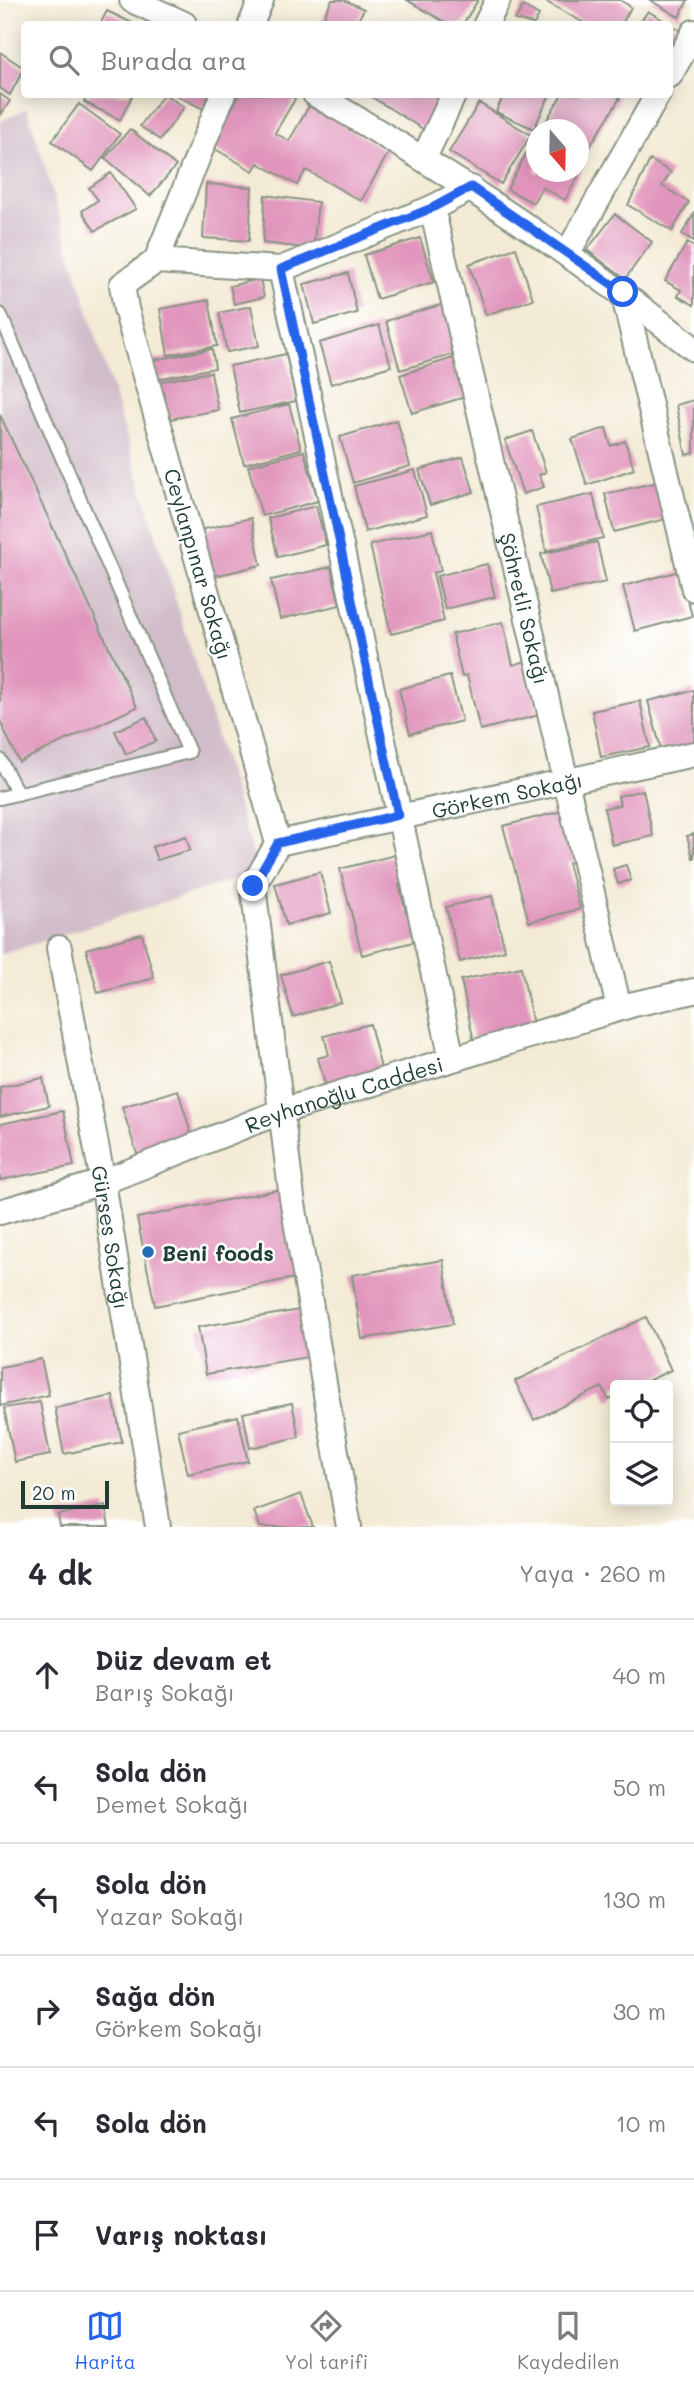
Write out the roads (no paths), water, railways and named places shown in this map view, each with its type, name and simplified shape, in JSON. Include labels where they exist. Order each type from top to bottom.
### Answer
[{"type":"street","points":[[132,0],[178,21]]},
{"type":"street","points":[[252,21],[261,0]]},
{"type":"street","points":[[488,21],[498,0]]},
{"type":"street","points":[[673,70],[694,32]]},
{"type":"street","points":[[221,98],[156,261],[281,269],[432,208],[471,187]]},
{"type":"street","points":[[322,98],[471,187],[623,292],[694,349]]},
{"type":"street","points":[[424,158],[452,98]]},
{"type":"street","points":[[567,254],[656,98]]},
{"type":"street","name":"Şöhretli Sokağı","points":[[432,208],[619,1008]]},
{"type":"street","name":"Ceylanpınar Sokağı","points":[[156,261],[122,285],[126,309],[278,843]]},
{"type":"street","points":[[281,269],[452,1059]]},
{"type":"street","points":[[623,292],[694,589]]},
{"type":"street","name":"Görkem Sokağı","points":[[278,843],[398,815],[694,754]]},
{"type":"street","points":[[278,843],[253,886],[292,1198],[349,1527]]},
{"type":"street","name":"Gürses Sokağı","points":[[59,948],[103,1182],[158,1527]]},
{"type":"street","name":"Reyhanoğlu Caddesi","points":[[0,1212],[103,1182],[282,1111],[619,1008],[694,991]]},
{"type":"lane","points":[[0,314],[188,752],[0,798]]},
{"type":"lane","points":[[0,760],[18,794]]},
{"type":"place","name":"Beni foods","points":[[148,1252]]}]
